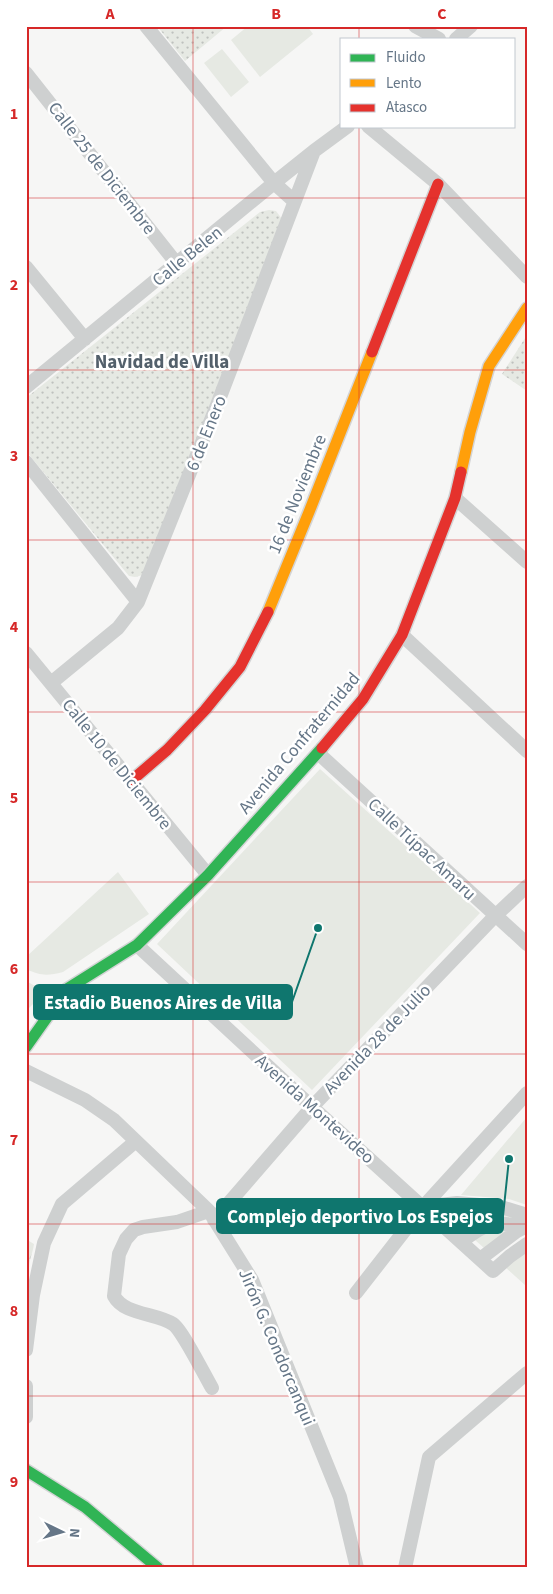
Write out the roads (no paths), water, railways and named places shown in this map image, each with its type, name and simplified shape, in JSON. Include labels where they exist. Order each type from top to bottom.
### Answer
[{"type":"street","points":[[146,26],[274,183],[294,202]]},
{"type":"street","points":[[415,26],[437,38]]},
{"type":"street","points":[[457,38],[471,26]]},
{"type":"street","name":"Calle 25 de Diciembre","points":[[26,73],[177,264]]},
{"type":"street","name":"Calle Belen","points":[[26,387],[274,183],[345,128]]},
{"type":"street","points":[[370,128],[438,184],[527,277]]},
{"type":"street","name":"6 de Enero","points":[[51,683],[118,628],[138,602],[210,422],[314,151]]},
{"type":"street","name":"16 de Noviembre","points":[[131,781],[167,750],[205,710],[240,667],[270,607],[306,521],[438,184]]},
{"type":"street","points":[[26,267],[85,340]]},
{"type":"street","name":"Avenida Confraternidad","points":[[26,1047],[67,989],[137,945],[208,875],[364,699],[402,635],[454,498],[489,366],[527,308]]},
{"type":"street","points":[[26,462],[138,602]]},
{"type":"street","points":[[454,498],[527,562]]},
{"type":"street","points":[[402,635],[527,751]]},
{"type":"street","name":"Calle 10 de Diciembre","points":[[26,653],[208,875]]},
{"type":"street","name":"Calle Túpac Amaru","points":[[318,753],[527,944]]},
{"type":"street","name":"Avenida 28 de Julio","points":[[212,1216],[312,1107],[495,916],[527,886]]},
{"type":"street","name":"Avenida Montevideo","points":[[137,945],[493,1271],[527,1244]]},
{"type":"street","name":"Jirón G. Condorcanqui","points":[[26,1071],[85,1100],[114,1120],[212,1216],[252,1280],[340,1497],[358,1568]]},
{"type":"street","points":[[356,1293],[423,1207],[527,1093]]},
{"type":"street","points":[[26,1350],[32,1295],[44,1243],[62,1204],[136,1141]]},
{"type":"street","points":[[423,1207],[457,1203],[501,1206],[526,1223]]},
{"type":"street","points":[[212,1216],[134,1230],[126,1239],[120,1254],[114,1296],[116,1301],[125,1307],[174,1324],[212,1388]]},
{"type":"street","points":[[461,1242],[480,1228],[491,1224],[526,1223]]},
{"type":"street","points":[[480,1259],[526,1223]]},
{"type":"street","points":[[405,1568],[429,1457],[527,1373]]},
{"type":"street","points":[[26,1386],[26,1418]]},
{"type":"street","points":[[26,1470],[85,1507],[154,1566]]},
{"type":"place","name":"Estadio Buenos Aires de Villa","points":[[318,928]]},
{"type":"place","name":"Complejo deportivo Los Espejos","points":[[509,1159]]},
{"type":"district","name":"Navidad de Villa","points":[[162,361]]}]
